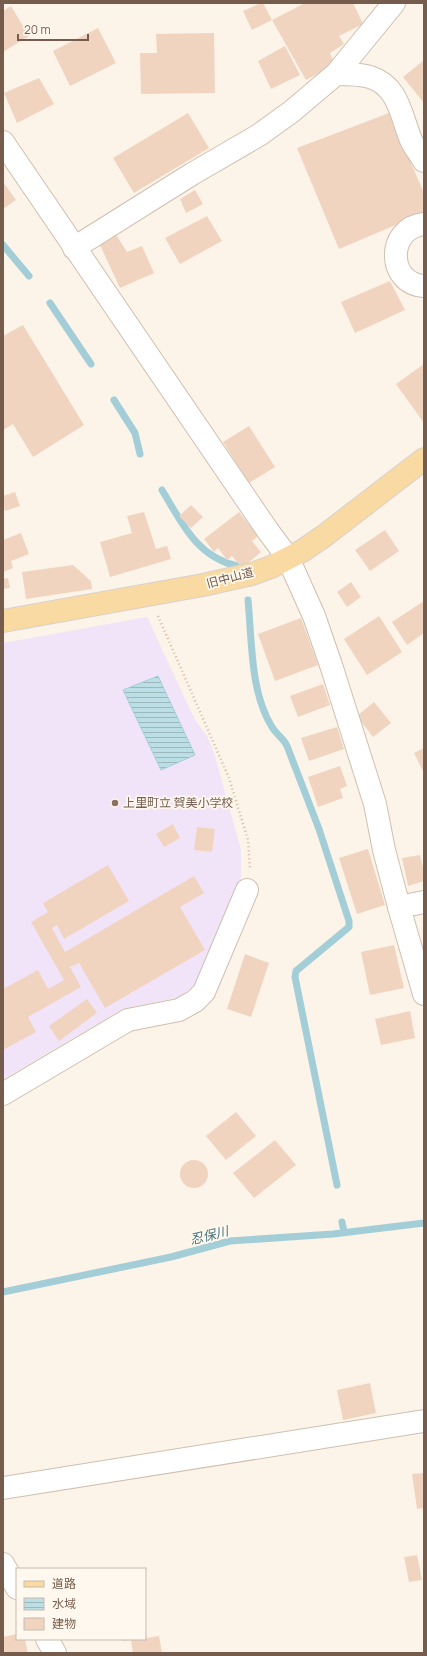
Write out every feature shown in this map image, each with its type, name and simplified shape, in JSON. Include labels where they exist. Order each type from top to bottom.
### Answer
[{"type":"main road","name":"旧中山道","points":[[3,621],[203,586],[239,577],[271,566],[302,551],[324,536],[424,459]]},
{"type":"street","points":[[74,248],[259,134],[291,112],[336,74],[394,3]]},
{"type":"street","points":[[336,74],[370,77],[389,89],[401,108],[411,141],[424,161]]},
{"type":"street","points":[[3,142],[268,532],[288,558],[314,616],[375,804],[384,850],[424,994]]},
{"type":"street","points":[[424,224],[414,226],[405,232],[398,242],[396,254],[398,268],[403,275],[414,284],[424,286]]},
{"type":"street","points":[[3,1094],[128,1020],[179,1010],[195,1001],[204,992],[248,885]]},
{"type":"street","points":[[399,907],[424,902]]},
{"type":"street","points":[[3,1488],[424,1421]]},
{"type":"street","points":[[3,1564],[16,1586]]},
{"type":"street","points":[[48,1640],[55,1653]]},
{"type":"path","points":[[154,594],[159,620],[229,778],[248,840],[250,865],[248,885]]},
{"type":"shaded area","name":"上里町立 賀美小学校","points":[[147,617],[195,720],[207,736],[215,756],[241,850],[241,879],[211,958],[198,982],[179,997],[121,1010],[3,1079],[3,643]]},
{"type":"water","points":[[158,676],[195,755],[161,770],[123,690]]},
{"type":"building","points":[[263,3],[272,20],[252,30],[243,11]]},
{"type":"building","points":[[305,3],[353,3],[363,24],[339,36],[344,44],[330,53],[335,65],[306,80],[272,20]]},
{"type":"building","points":[[11,6],[29,36],[3,52],[3,11]]},
{"type":"building","points":[[98,28],[116,63],[70,86],[53,51]]},
{"type":"building","points":[[214,33],[215,93],[141,94],[140,53],[157,53],[156,34]]},
{"type":"building","points":[[285,46],[300,75],[271,89],[258,61]]},
{"type":"building","points":[[424,60],[424,103],[403,77]]},
{"type":"building","points":[[39,78],[54,104],[17,123],[4,93]]},
{"type":"building","points":[[188,113],[209,148],[134,193],[113,158]]},
{"type":"building","points":[[389,113],[424,193],[424,213],[339,249],[297,148]]},
{"type":"building","points":[[3,182],[16,200],[3,209]]},
{"type":"building","points":[[195,190],[203,204],[186,213],[180,199]]},
{"type":"building","points":[[207,216],[222,241],[180,264],[165,238]]},
{"type":"building","points":[[115,233],[127,252],[142,246],[154,273],[120,288],[99,243]]},
{"type":"building","points":[[390,281],[405,310],[355,333],[341,302]]},
{"type":"building","points":[[23,325],[84,425],[33,457],[13,424],[3,430],[3,336]]},
{"type":"building","points":[[424,364],[424,423],[396,384]]},
{"type":"building","points":[[249,426],[275,467],[249,483],[223,442]]},
{"type":"building","points":[[15,492],[20,506],[5,511],[3,496]]},
{"type":"building","points":[[191,505],[203,517],[191,528],[179,516]]},
{"type":"building","points":[[144,512],[156,549],[167,546],[171,559],[110,577],[100,542],[132,533],[127,516]]},
{"type":"building","points":[[239,512],[258,536],[252,541],[261,552],[242,568],[232,556],[227,560],[218,548],[214,552],[204,539]]},
{"type":"building","points":[[385,530],[399,551],[370,571],[355,550]]},
{"type":"building","points":[[21,533],[29,554],[11,561],[13,568],[3,572],[3,540]]},
{"type":"building","points":[[73,565],[91,581],[92,589],[26,599],[22,572]]},
{"type":"building","points":[[8,578],[10,588],[3,589],[3,579]]},
{"type":"building","points":[[351,582],[361,597],[347,607],[337,592]]},
{"type":"building","points":[[424,601],[424,633],[407,645],[392,622]]},
{"type":"building","points":[[379,616],[402,652],[367,675],[344,639]]},
{"type":"building","points":[[301,618],[318,665],[275,681],[258,634]]},
{"type":"building","points":[[323,684],[330,705],[298,717],[290,696]]},
{"type":"building","points":[[374,702],[391,723],[373,737],[357,716]]},
{"type":"building","points":[[337,727],[344,749],[309,761],[301,738]]},
{"type":"building","points":[[424,748],[424,773],[414,753]]},
{"type":"building","points":[[340,766],[347,786],[340,789],[343,798],[318,807],[308,777]]},
{"type":"building","points":[[173,824],[180,838],[164,847],[156,834]]},
{"type":"building","points":[[197,827],[215,829],[212,852],[194,850]]},
{"type":"building","points":[[368,849],[385,905],[357,914],[339,858]]},
{"type":"building","points":[[420,855],[424,872],[424,881],[408,886],[402,858]]},
{"type":"building","points":[[108,865],[129,901],[64,939],[57,925],[52,928],[65,952],[194,876],[204,893],[180,907],[205,950],[105,1008],[79,963],[70,967],[81,987],[28,1017],[36,1032],[3,1050],[3,989],[38,970],[48,989],[64,980],[31,922],[48,912],[43,903]]},
{"type":"building","points":[[394,945],[404,988],[370,995],[361,952]]},
{"type":"building","points":[[245,954],[269,963],[251,1017],[227,1009]]},
{"type":"building","points":[[87,999],[97,1013],[59,1041],[49,1026]]},
{"type":"building","points":[[410,1011],[415,1038],[381,1045],[375,1019]]},
{"type":"building","points":[[236,1112],[256,1136],[226,1160],[206,1136]]},
{"type":"building","points":[[275,1140],[296,1165],[254,1198],[233,1173]]},
{"type":"building","points":[[194,1160],[204,1164],[208,1174],[204,1184],[194,1188],[184,1184],[180,1174],[184,1164]]},
{"type":"building","points":[[370,1383],[376,1413],[343,1420],[337,1390]]},
{"type":"building","points":[[424,1473],[424,1508],[417,1509],[412,1474]]},
{"type":"building","points":[[417,1555],[422,1580],[409,1582],[404,1557]]},
{"type":"building","points":[[16,1634],[16,1640],[25,1640],[28,1653],[3,1653],[3,1637]]},
{"type":"building","points":[[146,1636],[147,1638],[159,1636],[162,1653],[133,1653],[131,1640],[146,1640]]},
{"type":"waterway","points":[[3,245],[29,276]]},
{"type":"waterway","points":[[50,303],[91,364]]},
{"type":"waterway","points":[[114,400],[135,433],[140,454]]},
{"type":"waterway","points":[[162,490],[192,537],[211,555],[237,566]]},
{"type":"waterway","points":[[248,600],[253,665],[260,698],[272,727],[287,746],[319,829],[349,921],[349,927],[296,971],[295,977],[337,1185]]},
{"type":"waterway","points":[[342,1222],[344,1232]]},
{"type":"waterway","name":"忍保川","points":[[3,1292],[171,1257],[230,1241],[333,1234],[424,1223]]},
{"type":"place","name":"上里町立 賀美小学校","points":[[115,803]]}]
